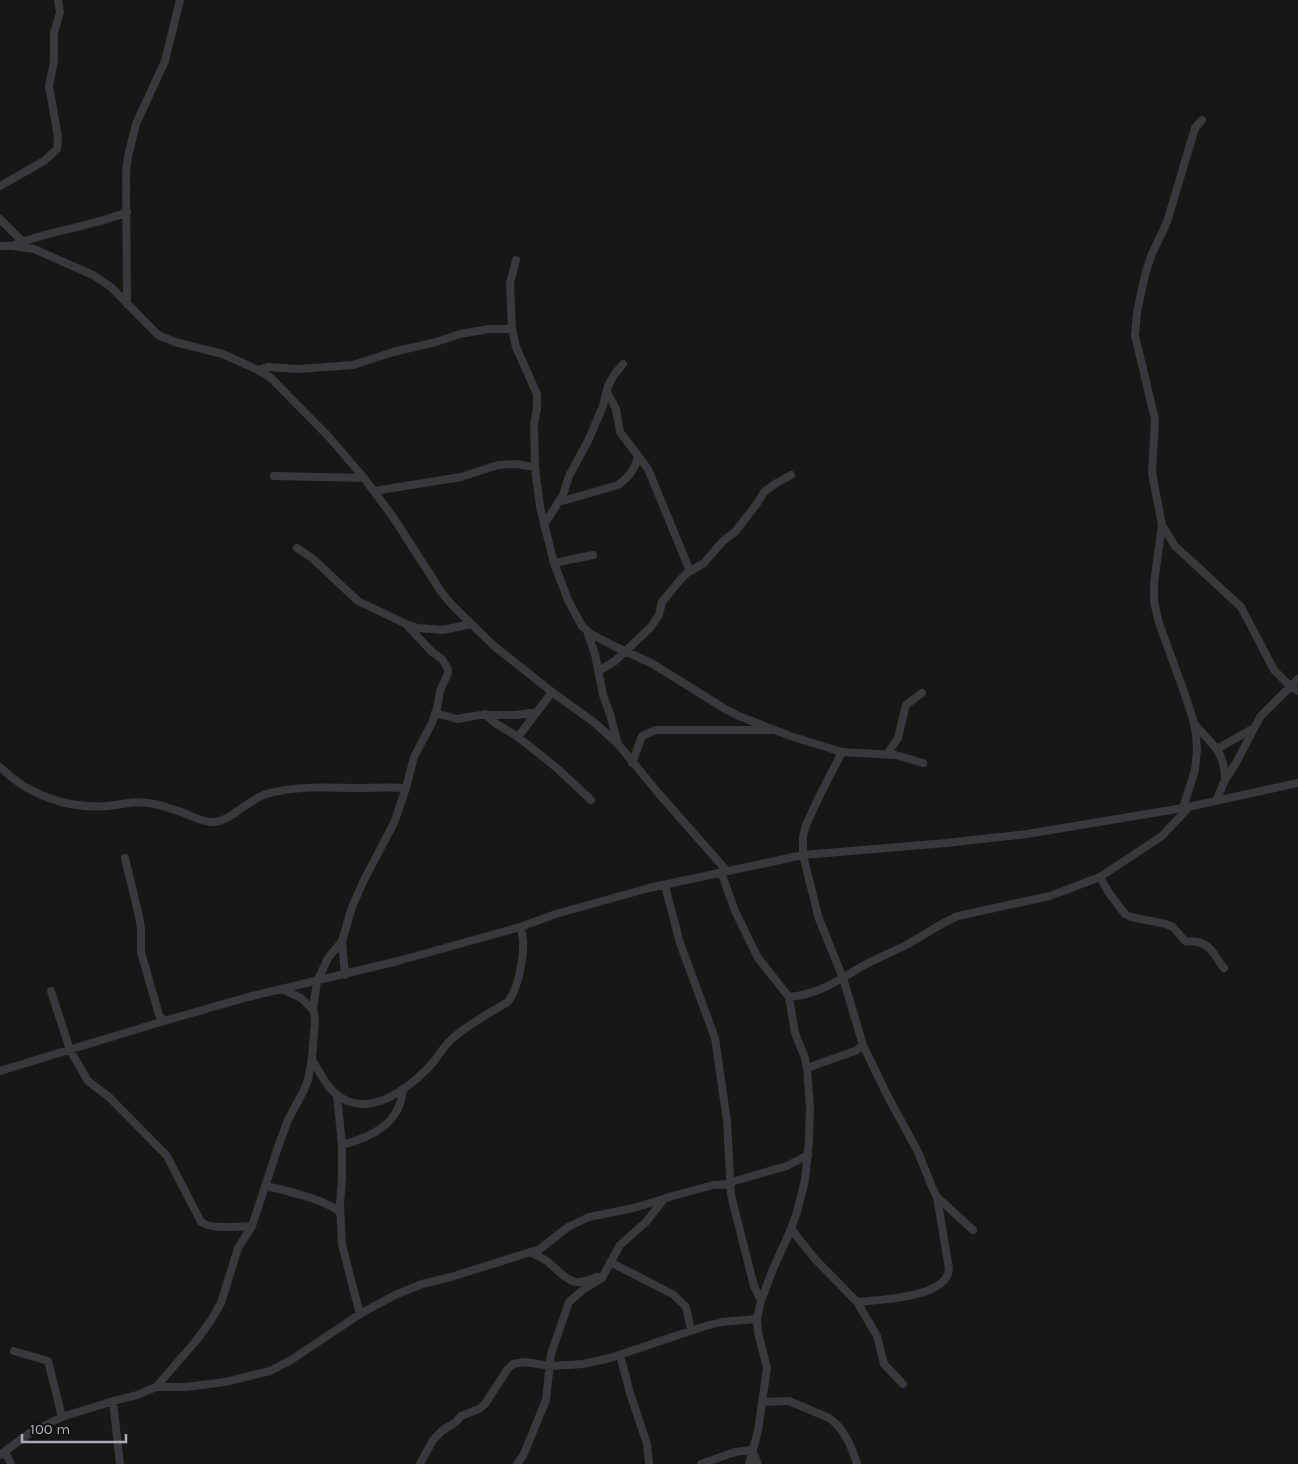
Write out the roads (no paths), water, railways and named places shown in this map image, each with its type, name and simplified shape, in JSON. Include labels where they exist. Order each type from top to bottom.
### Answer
[{"type":"street","points":[[0,186],[44,161],[56,149],[58,137],[48,86],[54,62],[54,32],[60,12],[58,0]]},
{"type":"street","points":[[127,304],[126,172],[130,145],[142,109],[165,60],[180,0]]},
{"type":"street","points":[[789,997],[815,993],[863,966],[909,944],[932,928],[958,916],[1050,896],[1100,877],[1162,836],[1186,808],[1195,770],[1197,750],[1194,724],[1159,623],[1154,602],[1154,582],[1162,525],[1152,473],[1154,412],[1136,343],[1135,322],[1151,256],[1167,222],[1195,128],[1202,120]]},
{"type":"street","points":[[12,246],[52,232],[127,212]]},
{"type":"street","points":[[0,219],[23,242]]},
{"type":"street","points":[[0,246],[34,249],[94,275],[107,284],[158,335],[175,342],[223,354],[258,370],[284,389],[343,452],[364,478],[393,517],[442,593],[493,645],[595,723],[618,744],[724,872],[735,911],[758,958],[789,997],[795,1032],[807,1068],[810,1107],[805,1180],[791,1229],[761,1301],[757,1318],[758,1333],[767,1368],[758,1431],[749,1464]]},
{"type":"street","points":[[516,260],[510,283],[512,329],[516,347],[537,394],[534,424],[535,468],[544,525],[554,563],[577,619],[587,631],[653,664],[731,712],[776,731],[842,752],[906,756],[923,763]]},
{"type":"street","points":[[258,370],[268,367],[299,369],[353,365],[460,334],[489,328],[512,329]]},
{"type":"street","points":[[544,525],[563,495],[569,476],[598,418],[611,381],[623,364]]},
{"type":"street","points":[[607,392],[616,409],[620,432],[648,469],[690,571]]},
{"type":"street","points":[[559,502],[618,485],[632,472],[638,456]]},
{"type":"street","points":[[374,491],[461,477],[498,466],[515,464],[535,468]]},
{"type":"street","points":[[599,671],[615,661],[656,620],[662,602],[681,579],[704,563],[723,541],[735,532],[766,489],[791,475]]},
{"type":"street","points":[[274,476],[364,478]]},
{"type":"street","points":[[1162,525],[1175,546],[1241,607],[1274,670],[1295,689]]},
{"type":"street","points":[[297,548],[312,558],[358,601],[406,624],[418,628],[443,630],[471,624]]},
{"type":"street","points":[[554,563],[593,555]]},
{"type":"street","points":[[11,1464],[3,1453],[31,1432],[62,1417],[113,1401],[137,1396],[156,1387],[195,1342],[216,1311],[224,1293],[233,1258],[252,1226],[288,1120],[304,1090],[311,1070],[314,1010],[318,982],[328,958],[342,942],[360,890],[387,839],[406,788],[414,757],[429,731],[436,713],[440,691],[447,677],[448,669],[442,659],[432,652],[406,624]]},
{"type":"street","points":[[587,631],[599,671],[603,695],[618,744]]},
{"type":"street","points":[[1216,801],[1225,780],[1260,717],[1269,707],[1295,689],[1298,679]]},
{"type":"street","points":[[518,737],[552,692]]},
{"type":"street","points":[[887,754],[898,738],[906,705],[922,693]]},
{"type":"street","points":[[436,713],[457,718],[485,714],[516,715],[537,712]]},
{"type":"street","points":[[485,714],[558,769],[591,800]]},
{"type":"street","points":[[1194,724],[1217,749],[1223,760],[1225,780]]},
{"type":"street","points":[[1217,749],[1254,728]]},
{"type":"street","points":[[632,763],[642,736],[656,730],[776,731]]},
{"type":"street","points":[[842,752],[806,824],[803,836],[803,855],[819,919],[843,978],[863,1045],[918,1152],[937,1197],[948,1269],[947,1278],[942,1284],[923,1292],[889,1300],[857,1302]]},
{"type":"street","points":[[0,767],[24,788],[63,802],[106,806],[137,801],[179,811],[213,823],[223,820],[252,800],[266,794],[318,787],[406,788]]},
{"type":"street","points":[[0,1071],[164,1021],[282,989],[345,975],[520,927],[556,914],[633,892],[803,855],[1027,834],[1186,808],[1298,783]]},
{"type":"street","points":[[125,858],[139,916],[143,963],[159,1015],[164,1021]]},
{"type":"street","points":[[1100,877],[1109,893],[1125,914],[1173,927],[1186,941],[1205,945],[1211,949],[1224,968]]},
{"type":"street","points":[[665,886],[680,943],[715,1038],[727,1120],[731,1195],[754,1286],[761,1301]]},
{"type":"street","points":[[312,1060],[326,1084],[337,1095],[351,1102],[372,1103],[386,1099],[403,1089],[429,1067],[453,1038],[508,1002],[513,995],[520,968],[523,934],[520,927]]},
{"type":"street","points":[[342,942],[345,975]]},
{"type":"street","points":[[282,989],[301,998],[314,1010]]},
{"type":"street","points":[[51,990],[70,1050],[88,1081],[109,1097],[167,1156],[201,1222],[216,1226],[252,1226]]},
{"type":"street","points":[[807,1068],[855,1050],[863,1045]]},
{"type":"street","points":[[342,1145],[369,1136],[388,1124],[402,1099],[403,1089]]},
{"type":"street","points":[[337,1095],[342,1145],[340,1213],[342,1245],[360,1314]]},
{"type":"street","points":[[156,1387],[185,1387],[225,1382],[270,1371],[291,1360],[360,1314],[395,1295],[422,1284],[451,1278],[512,1256],[530,1252],[548,1243],[568,1227],[589,1217],[634,1208],[665,1198],[731,1183],[788,1166],[808,1155]]},
{"type":"street","points":[[265,1186],[331,1205],[340,1213]]},
{"type":"street","points":[[937,1197],[972,1230]]},
{"type":"street","points":[[517,1464],[523,1456],[546,1400],[553,1344],[569,1302],[584,1289],[599,1280],[620,1244],[646,1222],[665,1198]]},
{"type":"street","points":[[791,1229],[815,1259],[857,1302],[874,1329],[884,1364],[903,1384]]},
{"type":"street","points":[[530,1252],[548,1261],[571,1282],[581,1283],[604,1274]]},
{"type":"street","points":[[610,1262],[674,1295],[686,1307],[691,1330]]},
{"type":"street","points":[[420,1464],[433,1440],[461,1416],[479,1409],[485,1404],[511,1366],[516,1363],[525,1362],[550,1366],[577,1365],[620,1355],[691,1330],[721,1322],[757,1318]]},
{"type":"street","points":[[14,1351],[48,1361],[62,1417]]},
{"type":"street","points":[[620,1355],[647,1444],[649,1464]]},
{"type":"street","points":[[113,1401],[120,1464]]},
{"type":"street","points":[[763,1402],[789,1401],[830,1418],[848,1441],[857,1464]]},
{"type":"street","points":[[701,1464],[734,1452],[752,1450]]},
{"type":"street","points":[[752,1450],[758,1464]]}]
